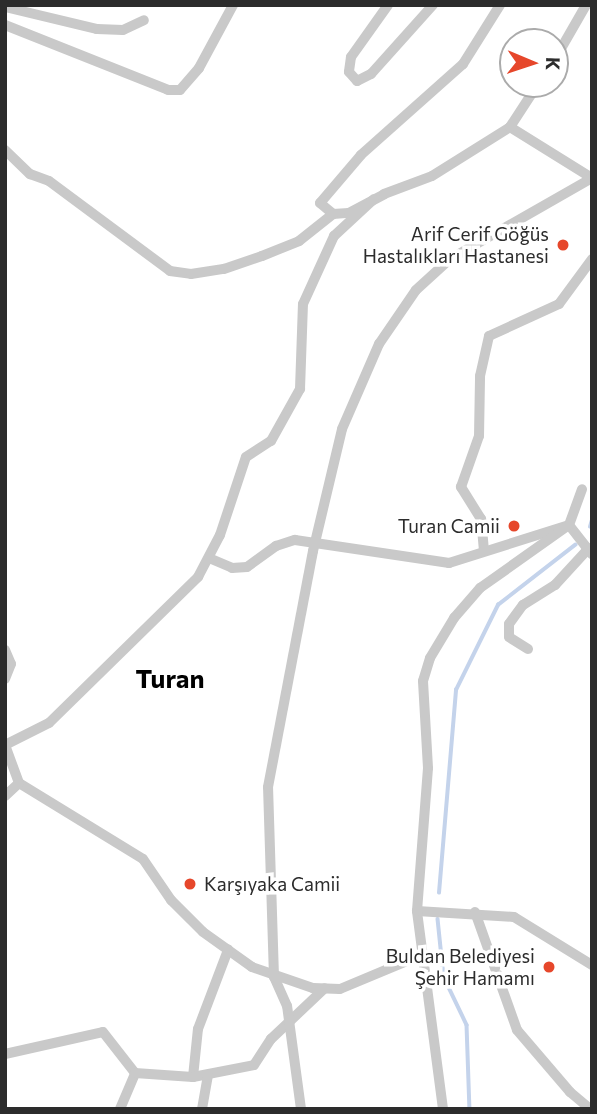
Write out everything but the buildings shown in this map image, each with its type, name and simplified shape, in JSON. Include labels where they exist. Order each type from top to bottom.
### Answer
[{"type":"street","points":[[5,25],[168,90],[180,90],[199,68],[233,5]]},
{"type":"street","points":[[388,5],[351,57],[349,72],[357,81],[371,74],[433,5]]},
{"type":"street","points":[[333,214],[320,203],[361,155],[463,64],[500,5]]},
{"type":"street","points":[[569,35],[586,5]]},
{"type":"street","points":[[5,7],[97,29],[123,30],[144,20]]},
{"type":"street","points":[[5,150],[30,174],[49,181],[170,271],[213,271],[299,242],[333,214],[349,213],[374,199],[432,176],[510,127],[529,98]]},
{"type":"street","points":[[301,1109],[288,1023],[288,1006],[274,977],[268,787],[315,541],[342,429],[379,344],[416,290],[450,259],[592,178],[510,127]]},
{"type":"street","points":[[374,199],[334,236],[303,304],[300,389],[271,441],[246,457],[209,558],[198,577],[89,687],[49,723],[5,745],[19,783],[144,859],[171,900],[228,950],[274,977],[340,989],[419,956]]},
{"type":"street","points":[[484,551],[481,519],[461,487],[479,436],[480,376],[489,336],[559,304],[592,258]]},
{"type":"street","points":[[443,1109],[433,1017],[419,956],[417,911],[428,768],[423,681],[430,658],[480,588],[569,525],[582,489]]},
{"type":"street","points":[[209,558],[232,568],[247,567],[276,546],[315,541],[449,563],[569,525]]},
{"type":"street","points":[[528,649],[509,637],[509,624],[523,605],[555,585],[590,551],[569,525]]},
{"type":"street","points":[[5,650],[10,664],[5,679]]},
{"type":"street","points":[[5,796],[19,783]]},
{"type":"street","points":[[417,911],[475,912],[514,917],[592,965]]},
{"type":"street","points":[[475,912],[517,1030],[570,1092],[590,1109]]},
{"type":"street","points":[[193,1077],[198,1029],[228,950]]},
{"type":"street","points":[[5,1054],[103,1032],[135,1073],[208,1076],[254,1065],[288,1023],[325,988]]},
{"type":"street","points":[[120,1109],[135,1073]]},
{"type":"street","points":[[202,1109],[208,1076]]},
{"type":"waterway","points":[[590,527],[592,520]]},
{"type":"waterway","points":[[439,893],[456,690],[498,605],[575,545]]},
{"type":"waterway","points":[[438,919],[444,977],[467,1025],[470,1109]]},
{"type":"place","name":"Arif Cerif Göğüs Hastalıkları Hastanesi","points":[[563,245]]},
{"type":"place","name":"Turan Camii","points":[[514,526]]},
{"type":"place","name":"Karşıyaka Camii","points":[[190,884]]},
{"type":"place","name":"Buldan Belediyesi Şehir Hamamı","points":[[549,967]]},
{"type":"district","name":"Turan","points":[[170,678]]}]
